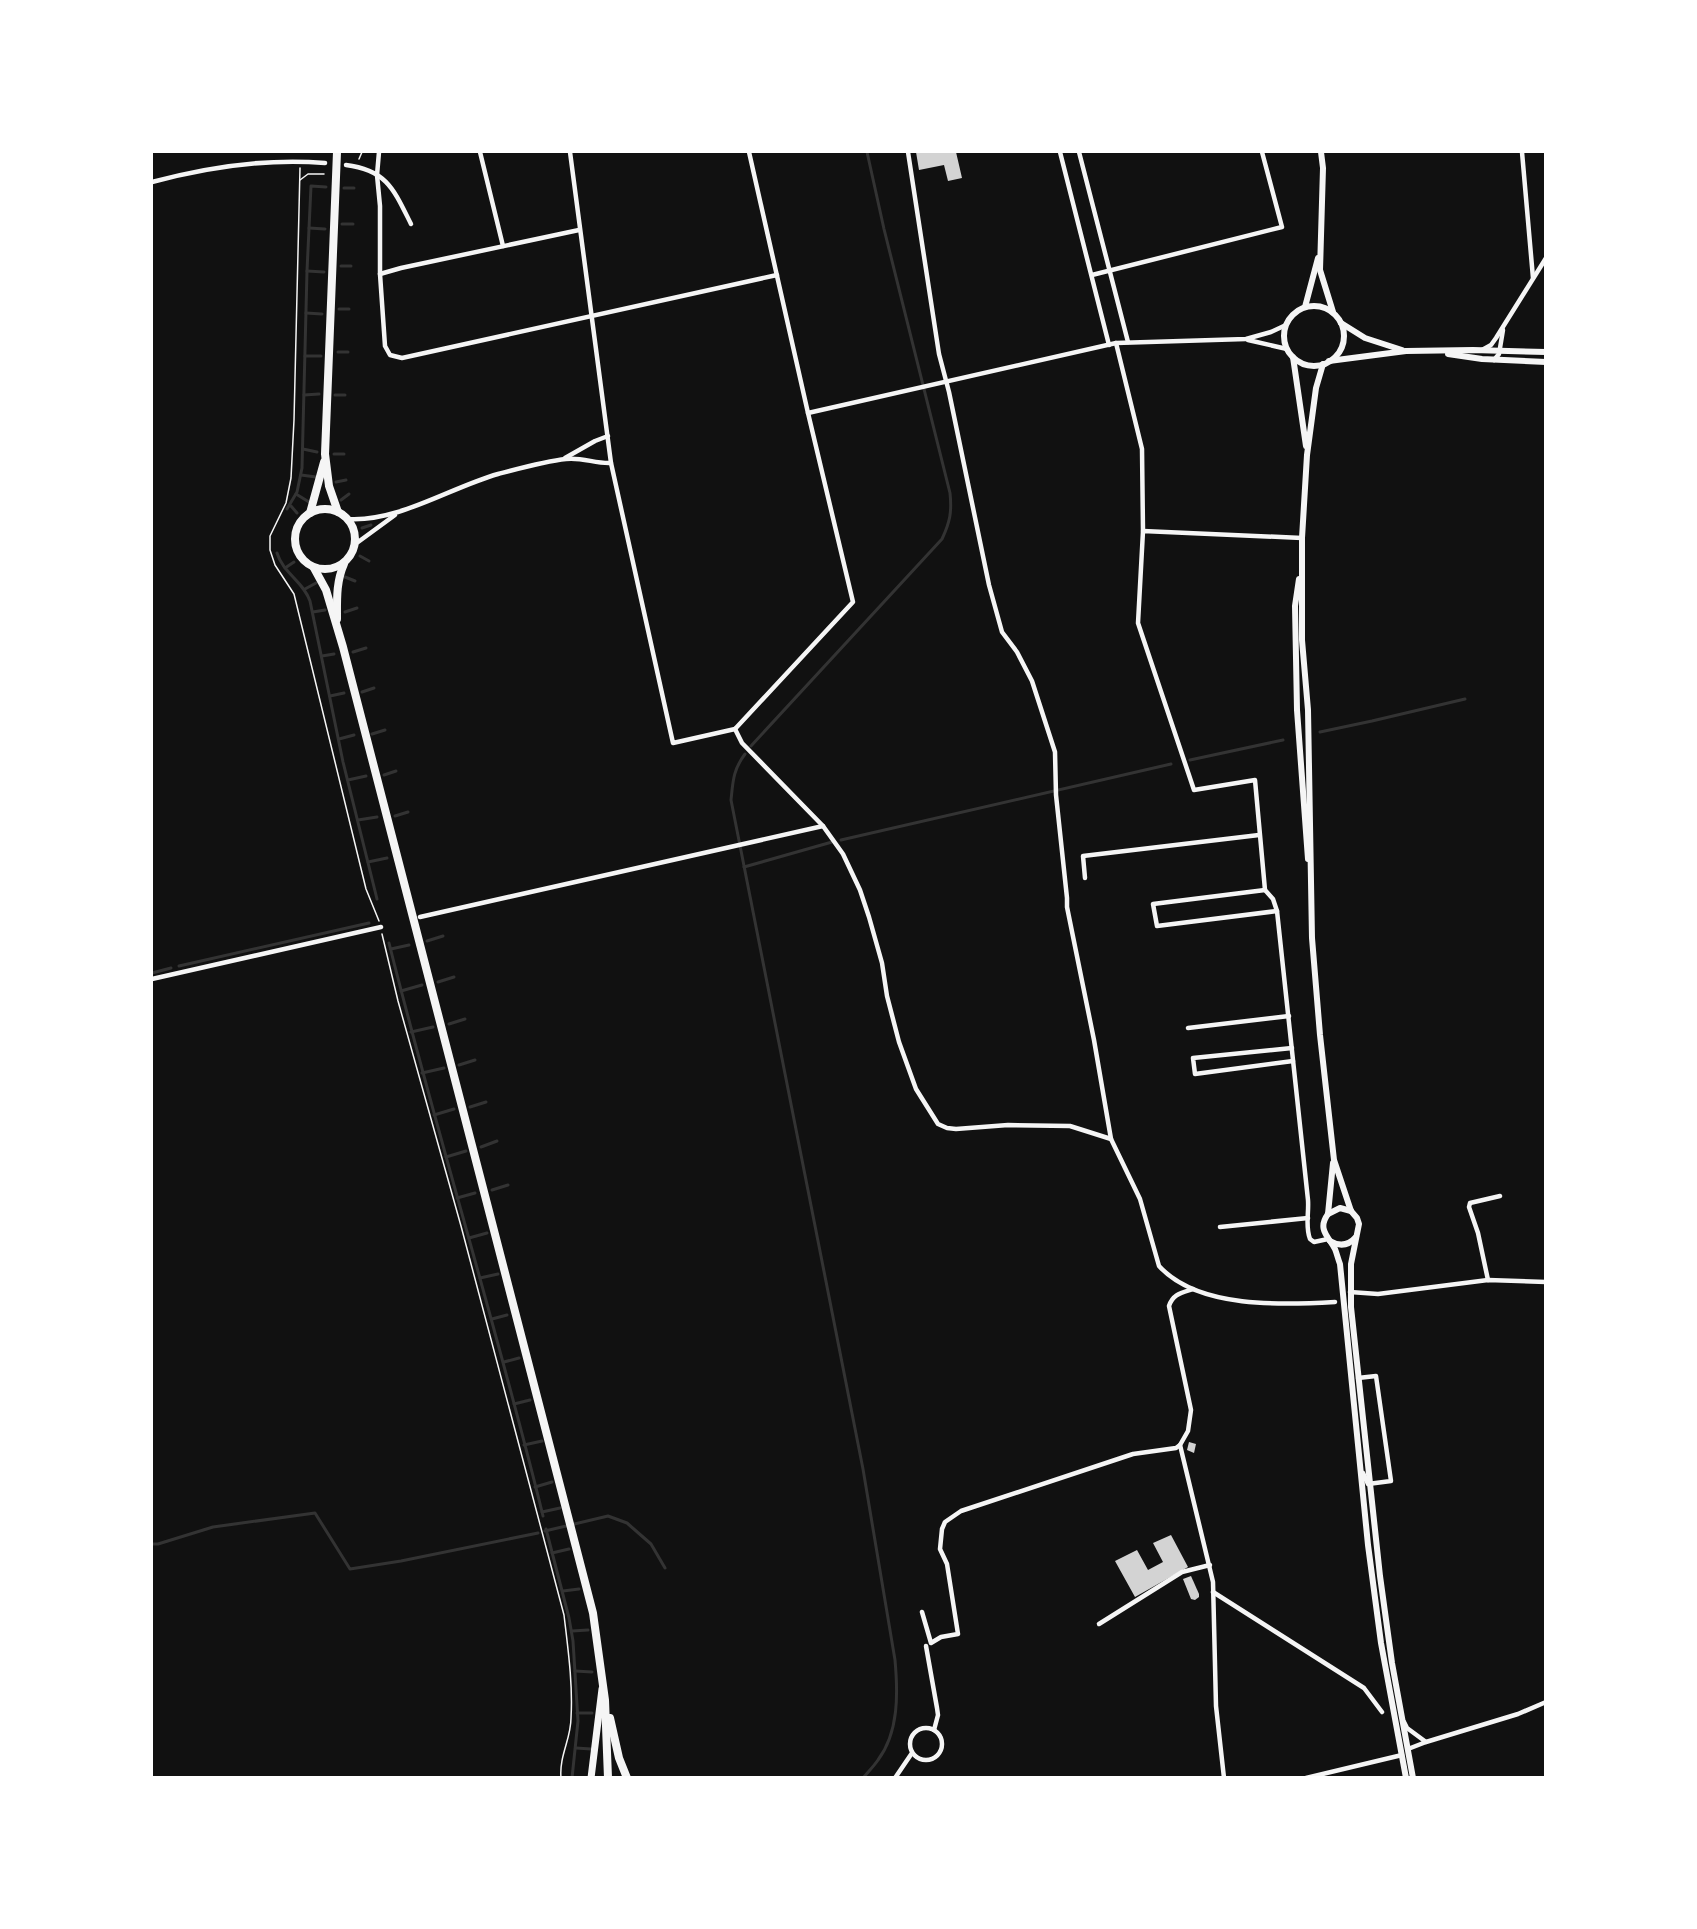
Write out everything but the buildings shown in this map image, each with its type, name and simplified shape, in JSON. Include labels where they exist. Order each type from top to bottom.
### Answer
[{"type":"main road","points":[[337,152],[325,454],[329,486],[338,512]]},
{"type":"main road","points":[[310,513],[325,454]]},
{"type":"main road","points":[[337,627],[337,587],[344,563],[352,553],[355,536],[348,519],[338,512],[327,509],[310,513],[302,519],[297,529],[295,544],[302,558],[314,567],[326,591],[337,627],[575,1539],[593,1612],[603,1684],[608,1778]]},
{"type":"main road","points":[[314,567],[330,569],[344,563]]},
{"type":"main road","points":[[591,1778],[603,1684]]},
{"type":"main road","points":[[605,1700],[619,1758],[627,1778]]},
{"type":"street","points":[[379,152],[377,175],[380,206],[380,274],[385,346],[390,355],[402,358],[777,275]]},
{"type":"street","points":[[480,152],[503,246]]},
{"type":"street","points":[[570,152],[611,463],[673,743],[735,729],[854,602],[808,413],[749,152]]},
{"type":"street","points":[[908,152],[939,354],[947,381],[989,585],[1002,632],[1017,652],[1032,681],[1055,752],[1056,795],[1067,907],[1111,1139],[1140,1199],[1159,1266],[1167,1275],[1193,1289],[1247,1303],[1300,1304],[1339,1301]]},
{"type":"street","points":[[1060,152],[1109,345]]},
{"type":"street","points":[[1079,152],[1128,342]]},
{"type":"street","points":[[1092,275],[1282,227],[1262,152]]},
{"type":"street","points":[[1321,152],[1323,168],[1320,270],[1333,312],[1341,323],[1365,338],[1406,351]]},
{"type":"street","points":[[1522,152],[1533,278]]},
{"type":"street","points":[[152,182],[187,172],[233,165],[300,161],[325,163]]},
{"type":"street","points":[[346,165],[363,168],[377,175],[390,186],[411,224]]},
{"type":"street","points":[[380,274],[579,230]]},
{"type":"street","points":[[1305,307],[1320,249]]},
{"type":"street","points":[[1482,350],[1491,345],[1545,258]]},
{"type":"street","points":[[1333,312],[1319,306],[1305,307],[1293,314],[1286,325],[1284,341],[1293,357],[1307,365],[1406,351],[1545,352]]},
{"type":"street","points":[[1494,360],[1499,356],[1505,322]]},
{"type":"street","points":[[1341,323],[1343,331],[1341,348],[1326,363],[1316,388],[1307,455],[1302,538],[1302,640],[1308,710],[1312,938],[1318,1018],[1334,1160],[1351,1211],[1359,1224],[1351,1264],[1350,1292],[1358,1378],[1380,1576],[1400,1712],[1413,1778]]},
{"type":"street","points":[[808,413],[1116,343],[1246,339],[1286,325]]},
{"type":"street","points":[[1246,339],[1287,349]]},
{"type":"street","points":[[1116,343],[1142,450],[1143,531],[1138,622],[1194,790],[1255,780],[1265,890],[1273,899],[1277,911],[1308,1200],[1307,1231],[1314,1242],[1328,1240],[1340,1245],[1356,1237]]},
{"type":"street","points":[[1436,352],[1494,360],[1545,362]]},
{"type":"street","points":[[1293,357],[1307,455]]},
{"type":"street","points":[[565,459],[608,436]]},
{"type":"street","points":[[348,519],[368,520],[397,513],[454,489],[498,474],[565,459],[587,459],[602,464],[611,463]]},
{"type":"street","points":[[354,545],[397,513]]},
{"type":"street","points":[[1143,531],[1302,538]]},
{"type":"street","points":[[1302,558],[1296,606],[1297,710],[1310,867]]},
{"type":"street","points":[[735,729],[742,743],[823,826],[843,854],[860,890],[882,963],[886,996],[898,1042],[916,1089],[938,1124],[956,1129],[1008,1125],[1070,1126],[1111,1139]]},
{"type":"street","points":[[420,917],[823,826]]},
{"type":"street","points":[[1085,878],[1083,856],[1259,836]]},
{"type":"street","points":[[1265,890],[1153,904],[1157,926],[1277,911]]},
{"type":"street","points":[[152,979],[381,927]]},
{"type":"street","points":[[1188,1029],[1288,1016]]},
{"type":"street","points":[[1292,1048],[1193,1058],[1196,1074],[1293,1061]]},
{"type":"street","points":[[1328,1214],[1334,1160]]},
{"type":"street","points":[[1488,1280],[1478,1233],[1469,1207],[1470,1203],[1500,1196]]},
{"type":"street","points":[[1351,1211],[1340,1208],[1328,1214],[1324,1219],[1323,1228],[1336,1251],[1340,1264],[1339,1301],[1361,1467],[1368,1545],[1381,1643],[1406,1778]]},
{"type":"street","points":[[1220,1227],[1308,1218]]},
{"type":"street","points":[[1350,1292],[1378,1294],[1488,1280],[1545,1282]]},
{"type":"street","points":[[922,1612],[931,1643],[941,1637],[957,1634],[947,1564],[940,1549],[942,1529],[949,1518],[961,1511],[1133,1454],[1176,1448],[1180,1445],[1188,1431],[1191,1410],[1169,1306],[1177,1294],[1193,1289]]},
{"type":"street","points":[[1358,1378],[1376,1376],[1391,1481],[1368,1484],[1361,1467]]},
{"type":"street","points":[[1180,1445],[1210,1565],[1213,1592],[1216,1706],[1224,1778]]},
{"type":"street","points":[[1098,1624],[1182,1572],[1210,1565]]},
{"type":"street","points":[[1213,1592],[1364,1688],[1382,1712]]},
{"type":"street","points":[[926,1646],[938,1715],[934,1730]]},
{"type":"street","points":[[1408,1749],[1518,1714],[1545,1702]]},
{"type":"street","points":[[1400,1712],[1407,1728],[1425,1742]]},
{"type":"street","points":[[924,1728],[934,1730],[941,1738],[939,1754],[936,1758],[926,1761],[916,1757],[912,1753],[910,1743],[914,1733],[924,1728]]},
{"type":"street","points":[[895,1778],[912,1753]]},
{"type":"street","points":[[1306,1778],[1402,1755]]},
{"type":"path","points":[[300,161],[291,478],[286,502],[270,536],[270,550],[276,565],[294,594],[366,889],[381,927],[398,1001],[467,1249],[564,1615],[571,1684],[571,1719],[569,1738],[560,1767],[561,1778]]},
{"type":"path","points":[[299,182],[309,174],[324,174]]},
{"type":"waterway","points":[[751,746],[942,539],[950,517],[950,493],[867,152]]},
{"type":"waterway","points":[[287,509],[297,492],[302,468],[311,186],[326,187]]},
{"type":"waterway","points":[[344,188],[354,188]]},
{"type":"waterway","points":[[342,224],[353,224]]},
{"type":"waterway","points":[[309,228],[325,229]]},
{"type":"waterway","points":[[341,266],[351,266]]},
{"type":"waterway","points":[[307,271],[324,272]]},
{"type":"waterway","points":[[339,309],[349,309]]},
{"type":"waterway","points":[[306,313],[322,314]]},
{"type":"waterway","points":[[338,352],[348,352]]},
{"type":"waterway","points":[[305,356],[321,356]]},
{"type":"waterway","points":[[304,395],[319,394]]},
{"type":"waterway","points":[[335,395],[345,395]]},
{"type":"waterway","points":[[303,449],[317,452]]},
{"type":"waterway","points":[[334,454],[344,454]]},
{"type":"waterway","points":[[301,475],[316,477]]},
{"type":"waterway","points":[[336,482],[346,480]]},
{"type":"waterway","points":[[296,494],[309,502]]},
{"type":"waterway","points":[[341,500],[349,494]]},
{"type":"waterway","points":[[291,506],[297,513]]},
{"type":"waterway","points":[[362,528],[371,525]]},
{"type":"waterway","points":[[277,553],[310,601],[343,762],[377,899]]},
{"type":"waterway","points":[[360,556],[369,561]]},
{"type":"waterway","points":[[285,568],[294,562]]},
{"type":"waterway","points":[[345,577],[355,581]]},
{"type":"waterway","points":[[305,589],[316,583]]},
{"type":"waterway","points":[[345,612],[357,608]]},
{"type":"waterway","points":[[313,612],[325,610]]},
{"type":"waterway","points":[[353,652],[366,648]]},
{"type":"waterway","points":[[322,656],[334,654]]},
{"type":"waterway","points":[[362,692],[374,688]]},
{"type":"waterway","points":[[330,696],[344,693]]},
{"type":"waterway","points":[[1320,732],[1465,699]]},
{"type":"waterway","points":[[372,734],[385,730]]},
{"type":"waterway","points":[[339,739],[354,735]]},
{"type":"waterway","points":[[1190,760],[1283,740]]},
{"type":"waterway","points":[[745,754],[736,771],[731,800],[863,1469],[895,1660],[897,1686],[890,1737],[885,1749],[863,1778]]},
{"type":"waterway","points":[[841,840],[1171,764]]},
{"type":"waterway","points":[[384,775],[396,771]]},
{"type":"waterway","points":[[348,780],[366,776]]},
{"type":"waterway","points":[[395,816],[408,812]]},
{"type":"waterway","points":[[358,820],[377,817]]},
{"type":"waterway","points":[[744,867],[832,842]]},
{"type":"waterway","points":[[368,862],[387,858]]},
{"type":"waterway","points":[[179,966],[369,923]]},
{"type":"waterway","points":[[427,941],[443,936]]},
{"type":"waterway","points":[[389,943],[543,1516]]},
{"type":"waterway","points":[[391,949],[409,945]]},
{"type":"waterway","points":[[152,973],[171,968]]},
{"type":"waterway","points":[[438,982],[454,977]]},
{"type":"waterway","points":[[401,991],[422,985]]},
{"type":"waterway","points":[[449,1024],[465,1019]]},
{"type":"waterway","points":[[411,1032],[433,1027]]},
{"type":"waterway","points":[[459,1065],[475,1060]]},
{"type":"waterway","points":[[422,1073],[444,1068]]},
{"type":"waterway","points":[[470,1107],[486,1102]]},
{"type":"waterway","points":[[434,1115],[454,1109]]},
{"type":"waterway","points":[[481,1147],[497,1141]]},
{"type":"waterway","points":[[446,1157],[466,1151]]},
{"type":"waterway","points":[[492,1190],[508,1185]]},
{"type":"waterway","points":[[457,1198],[475,1193]]},
{"type":"waterway","points":[[469,1238],[487,1233]]},
{"type":"waterway","points":[[480,1278],[498,1274]]},
{"type":"waterway","points":[[492,1319],[507,1315]]},
{"type":"waterway","points":[[504,1362],[519,1358]]},
{"type":"waterway","points":[[514,1404],[530,1400]]},
{"type":"waterway","points":[[524,1445],[542,1441]]},
{"type":"waterway","points":[[535,1487],[552,1482]]},
{"type":"waterway","points":[[542,1512],[560,1508]]},
{"type":"waterway","points":[[152,1544],[213,1527],[315,1513],[350,1569],[538,1533]]},
{"type":"waterway","points":[[545,1531],[608,1516],[627,1523],[651,1544],[665,1568]]},
{"type":"waterway","points":[[546,1529],[573,1641],[578,1721],[572,1778]]},
{"type":"waterway","points":[[552,1553],[569,1549]]},
{"type":"waterway","points":[[563,1591],[579,1589]]},
{"type":"waterway","points":[[572,1631],[588,1630]]},
{"type":"waterway","points":[[575,1671],[592,1672]]},
{"type":"waterway","points":[[577,1713],[592,1713]]},
{"type":"waterway","points":[[576,1748],[591,1749]]}]
